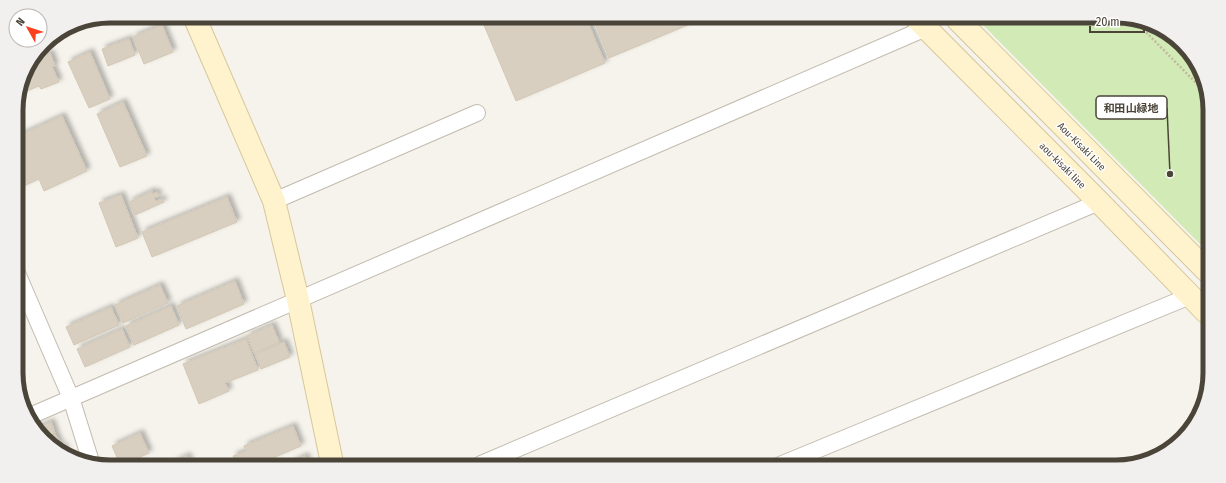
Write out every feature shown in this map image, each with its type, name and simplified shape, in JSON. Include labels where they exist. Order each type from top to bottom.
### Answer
[{"type":"main road","points":[[197,23],[274,201],[298,300],[331,460]]},
{"type":"main road","name":"Aou-Kisaki Line","points":[[961,23],[1203,267]]},
{"type":"main road","name":"aou-kisaki line","points":[[922,24],[1203,309]]},
{"type":"street","points":[[34,414],[298,300],[922,24]]},
{"type":"street","points":[[274,201],[477,113]]},
{"type":"street","points":[[490,460],[1099,202]]},
{"type":"street","points":[[23,287],[71,398],[90,457]]},
{"type":"street","points":[[792,460],[1190,296]]},
{"type":"path","points":[[1141,27],[1199,86]]},
{"type":"green space","points":[[981,23],[1121,23],[1144,28],[1154,32],[1169,41],[1185,57],[1196,77],[1202,99],[1203,247]]},
{"type":"building","points":[[483,23],[588,23],[605,63],[516,101]]},
{"type":"building","points":[[595,23],[692,23],[609,58]]},
{"type":"building","points":[[162,25],[173,52],[144,64],[133,37]]},
{"type":"building","points":[[129,39],[135,55],[108,66],[102,49]]},
{"type":"building","points":[[90,52],[110,99],[89,108],[68,62]]},
{"type":"building","points":[[50,53],[55,66],[52,67],[59,82],[41,89],[39,86],[25,91],[32,72],[42,56]]},
{"type":"building","points":[[123,102],[147,156],[120,167],[97,114]]},
{"type":"building","points":[[62,116],[87,171],[44,191],[39,179],[23,186],[23,134]]},
{"type":"building","points":[[152,191],[153,194],[157,192],[159,196],[154,198],[156,201],[162,199],[164,202],[135,215],[129,202]]},
{"type":"building","points":[[121,195],[138,238],[116,247],[99,203]]},
{"type":"building","points":[[227,197],[237,222],[152,257],[142,232]]},
{"type":"building","points":[[235,281],[244,304],[186,329],[177,306]]},
{"type":"building","points":[[160,285],[168,303],[123,323],[115,305]]},
{"type":"building","points":[[171,306],[179,325],[134,345],[126,326]]},
{"type":"building","points":[[111,307],[119,325],[74,345],[66,327]]},
{"type":"building","points":[[272,325],[279,342],[254,353],[247,336]]},
{"type":"building","points":[[122,329],[130,347],[85,367],[77,349]]},
{"type":"building","points":[[246,339],[258,370],[225,383],[229,391],[199,404],[183,364]]},
{"type":"building","points":[[284,342],[290,357],[261,369],[255,354]]},
{"type":"building","points":[[51,422],[55,433],[50,435],[42,426]]},
{"type":"building","points":[[293,426],[301,446],[268,460],[235,460],[233,456],[246,451],[244,446]]},
{"type":"building","points":[[140,433],[149,453],[133,460],[118,460],[112,446]]},
{"type":"building","points":[[55,434],[59,443],[53,438],[51,436]]},
{"type":"building","points":[[187,456],[189,460],[178,460]]},
{"type":"building","points":[[305,456],[307,460],[296,460]]},
{"type":"place","name":"和田山緑地","points":[[1170,174]]}]
